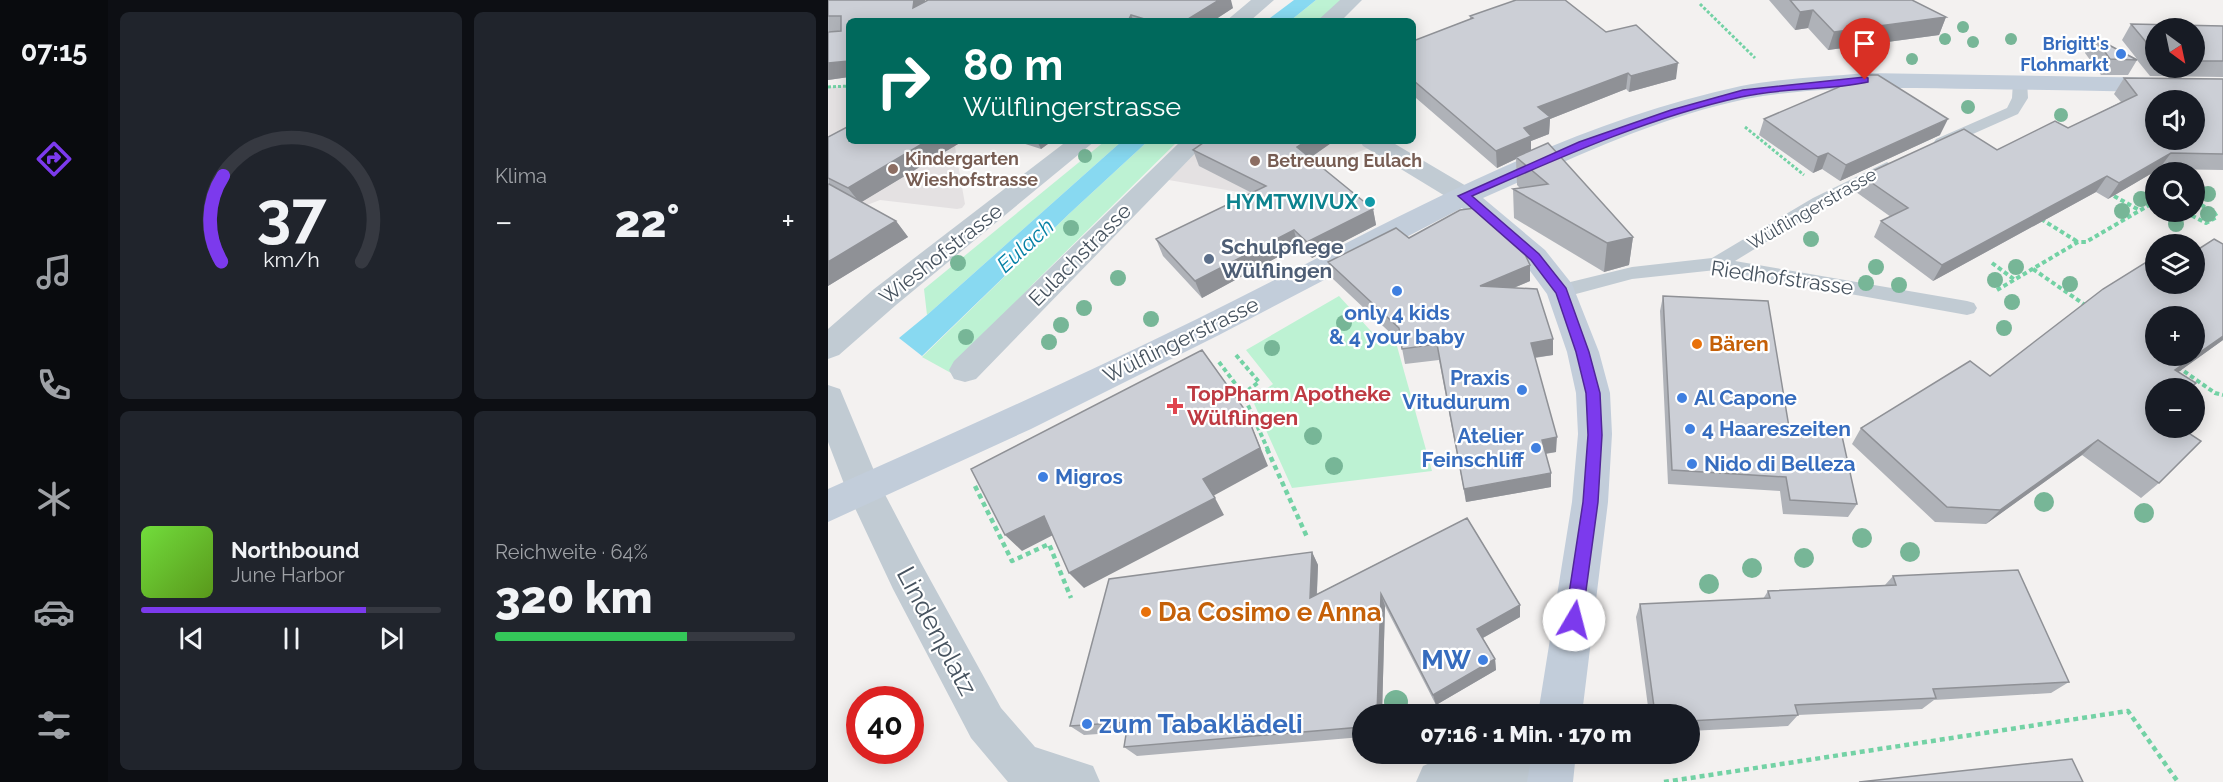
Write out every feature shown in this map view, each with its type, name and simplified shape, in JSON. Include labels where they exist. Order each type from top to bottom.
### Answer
[{"type":"street","points":[[1241,18],[1264,0]]},
{"type":"street","points":[[1331,18],[1352,0]]},
{"type":"street","name":"Wülflingerstrasse","points":[[828,506],[1019,419],[1208,327],[1464,196],[1582,144],[1674,112],[1743,93],[1865,80],[2223,86]]},
{"type":"street","name":"Wieshofstrasse","points":[[828,347],[885,297],[1079,144]]},
{"type":"street","name":"Eulachstrasse","points":[[965,370],[1192,144]]},
{"type":"street","points":[[1377,144],[1464,196],[1535,257],[1562,291],[1583,352],[1593,393],[1595,435],[1590,502],[1561,704]]},
{"type":"street","points":[[828,398],[864,489]]},
{"type":"street","name":"Lindenplatz","points":[[864,489],[907,576],[1012,773],[1077,782]]},
{"type":"street","points":[[1550,782],[1552,764]]},
{"type":"street","points":[[1439,782],[1466,779],[1540,782]]},
{"type":"lane","points":[[1929,147],[2013,111],[2020,98],[2020,82]]},
{"type":"lane","name":"Wülflingerstrasse","points":[[1716,264],[1831,196],[1900,161]]},
{"type":"lane","name":"Riedhofstrasse","points":[[1562,291],[1632,273],[1716,264],[1967,308]]},
{"type":"path","points":[[1700,4],[1755,57]]},
{"type":"path","points":[[828,87],[846,86]]},
{"type":"path","points":[[1738,121],[1831,196]]},
{"type":"path","points":[[2114,196],[2139,211]]},
{"type":"path","points":[[1967,308],[2078,242],[2086,242],[2145,207]]},
{"type":"path","points":[[2202,222],[2206,224],[2217,217],[2214,212],[2205,207]]},
{"type":"path","points":[[2039,217],[2078,242]]},
{"type":"path","points":[[1992,263],[2015,280]]},
{"type":"path","points":[[2032,269],[2089,308]]},
{"type":"path","points":[[1234,353],[1259,382],[1243,394]]},
{"type":"path","points":[[1214,356],[1243,394],[1307,537]]},
{"type":"path","points":[[2175,366],[2215,393],[2223,394]]},
{"type":"path","points":[[975,486],[1012,561],[1049,544],[1071,598]]},
{"type":"path","points":[[1664,782],[2128,711],[2178,782]]},
{"type":"shaded area","name":"Kindergarten Wieshofstrasse","points":[[846,86],[846,144],[955,144],[965,204],[962,208],[880,200],[854,210],[828,197],[828,87]]},
{"type":"shaded area","name":"Betreuung Eulach","points":[[1192,144],[1379,144],[1250,194],[1157,178]]},
{"type":"green space","points":[[1316,0],[1343,0],[1322,18],[1294,18]]},
{"type":"green space","points":[[1101,144],[1119,144],[927,315],[924,289]]},
{"type":"green space","points":[[1145,144],[1175,144],[1033,284],[951,373],[922,357]]},
{"type":"green space","points":[[1339,296],[1380,341],[1395,339],[1432,471],[1292,488],[1252,399],[1273,384],[1246,350]]},
{"type":"water","points":[[1294,0],[1316,0],[1294,18],[1270,18]]},
{"type":"water","name":"Eulach","points":[[1119,144],[1145,144],[922,356],[899,338]]},
{"type":"building","points":[[828,0],[914,0],[913,8],[928,0],[1219,0],[1190,18],[1141,18],[1131,15],[1130,18],[846,18],[846,61],[828,63],[828,32],[841,31],[841,16],[828,16]]},
{"type":"building","points":[[1516,0],[1565,0],[1606,32],[1636,25],[1678,63],[1631,76],[1628,73],[1538,107],[1550,117],[1524,128],[1531,136],[1496,151],[1416,83],[1416,40],[1473,18],[1470,16]]},
{"type":"building","points":[[1790,0],[1912,0],[1946,17],[1834,32],[1813,10],[1800,12]]},
{"type":"building","points":[[2131,24],[2145,24],[2145,41]]},
{"type":"building","points":[[2205,26],[2223,26],[2223,61],[2205,61]]},
{"type":"building","points":[[2094,37],[2137,60],[2110,59]]},
{"type":"building","points":[[1867,75],[1878,75],[1948,119],[1846,165],[1828,153],[1818,157],[1764,119]]},
{"type":"building","points":[[2124,78],[2223,79],[2223,154],[2171,153],[2155,162],[2145,162],[2145,168],[2119,183],[2107,176],[1942,265],[1881,221],[1908,208],[1862,176],[1964,129],[1997,150],[2055,121],[2068,128],[2137,95]]},
{"type":"building","points":[[846,128],[846,144],[922,144],[848,188],[828,178],[828,137]]},
{"type":"building","points":[[1548,143],[1633,237],[1607,243],[1513,189],[1548,184],[1516,157]]},
{"type":"building","points":[[1202,144],[1302,144],[1297,147],[1373,209],[1307,242],[1294,230],[1195,281],[1156,239],[1266,186],[1193,150]]},
{"type":"building","points":[[828,185],[896,221],[828,262]]},
{"type":"building","points":[[1475,208],[1523,250],[1530,265],[1480,286],[1537,289],[1553,339],[1531,343],[1557,437],[1542,440],[1551,473],[1464,489],[1437,344],[1402,349],[1399,328],[1328,262],[1396,228],[1409,238],[1460,210]]},
{"type":"building","points":[[2214,239],[2223,244],[2223,336],[2205,349],[2205,306],[2145,306],[2145,366],[2181,366],[2175,370],[2188,378],[2145,378],[2145,438],[2196,438],[2201,441],[2159,483],[2098,440],[2000,510],[1947,507],[1861,428],[1970,361],[1990,376],[2103,289],[2145,263],[2145,294],[2205,294],[2205,245]]},
{"type":"building","points":[[1663,296],[1768,301],[1790,433],[1842,436],[1857,504],[1790,500],[1786,477],[1672,470]]},
{"type":"building","points":[[1202,350],[1245,410],[1260,448],[1203,479],[1215,498],[1069,573],[1044,516],[1005,535],[971,469]]},
{"type":"building","points":[[1467,518],[1520,605],[1477,629],[1495,659],[1433,695],[1381,594],[1377,704],[1352,704],[1352,728],[1124,747],[1128,722],[1070,726],[1109,579],[1312,552],[1310,598]]},
{"type":"building","points":[[2018,570],[2069,682],[1933,689],[1936,698],[1795,705],[1798,715],[1700,720],[1700,704],[1654,704],[1640,604],[1770,598],[1768,591],[1896,585],[1893,576]]},
{"type":"building","points":[[2072,759],[2083,782],[1859,782]]},
{"type":"place","name":"Brigitt's Flohmarkt","points":[[2121,54]]},
{"type":"place","name":"Betreuung Eulach","points":[[1255,161]]},
{"type":"place","name":"Kindergarten Wieshofstrasse","points":[[893,169]]},
{"type":"place","name":"HYMTWIVUX","points":[[1370,202]]},
{"type":"place","name":"Schulpflege Wülflingen","points":[[1209,259]]},
{"type":"place","name":"only 4 kids & 4 your baby","points":[[1397,291]]},
{"type":"place","name":"Bären","points":[[1697,344]]},
{"type":"place","name":"Praxis Vitudurum","points":[[1522,390]]},
{"type":"place","name":"Al Capone","points":[[1682,398]]},
{"type":"place","name":"TopPharm Apotheke Wülflingen","points":[[1175,406]]},
{"type":"place","name":"4 Haareszeiten","points":[[1690,429]]},
{"type":"place","name":"Atelier Feinschliff","points":[[1536,448]]},
{"type":"place","name":"Nido di Belleza","points":[[1692,464]]},
{"type":"place","name":"Migros","points":[[1043,477]]},
{"type":"place","name":"Da Cosimo e Anna","points":[[1146,612]]},
{"type":"place","name":"MW","points":[[1483,660]]},
{"type":"place","name":"zum Tabaklädeli","points":[[1087,724]]},
{"type":"route","points":[[1574,620],[1590,502],[1595,435],[1593,393],[1583,352],[1562,291],[1535,257],[1464,196],[1582,144],[1674,112],[1743,93],[1782,87],[1865,80]]}]
